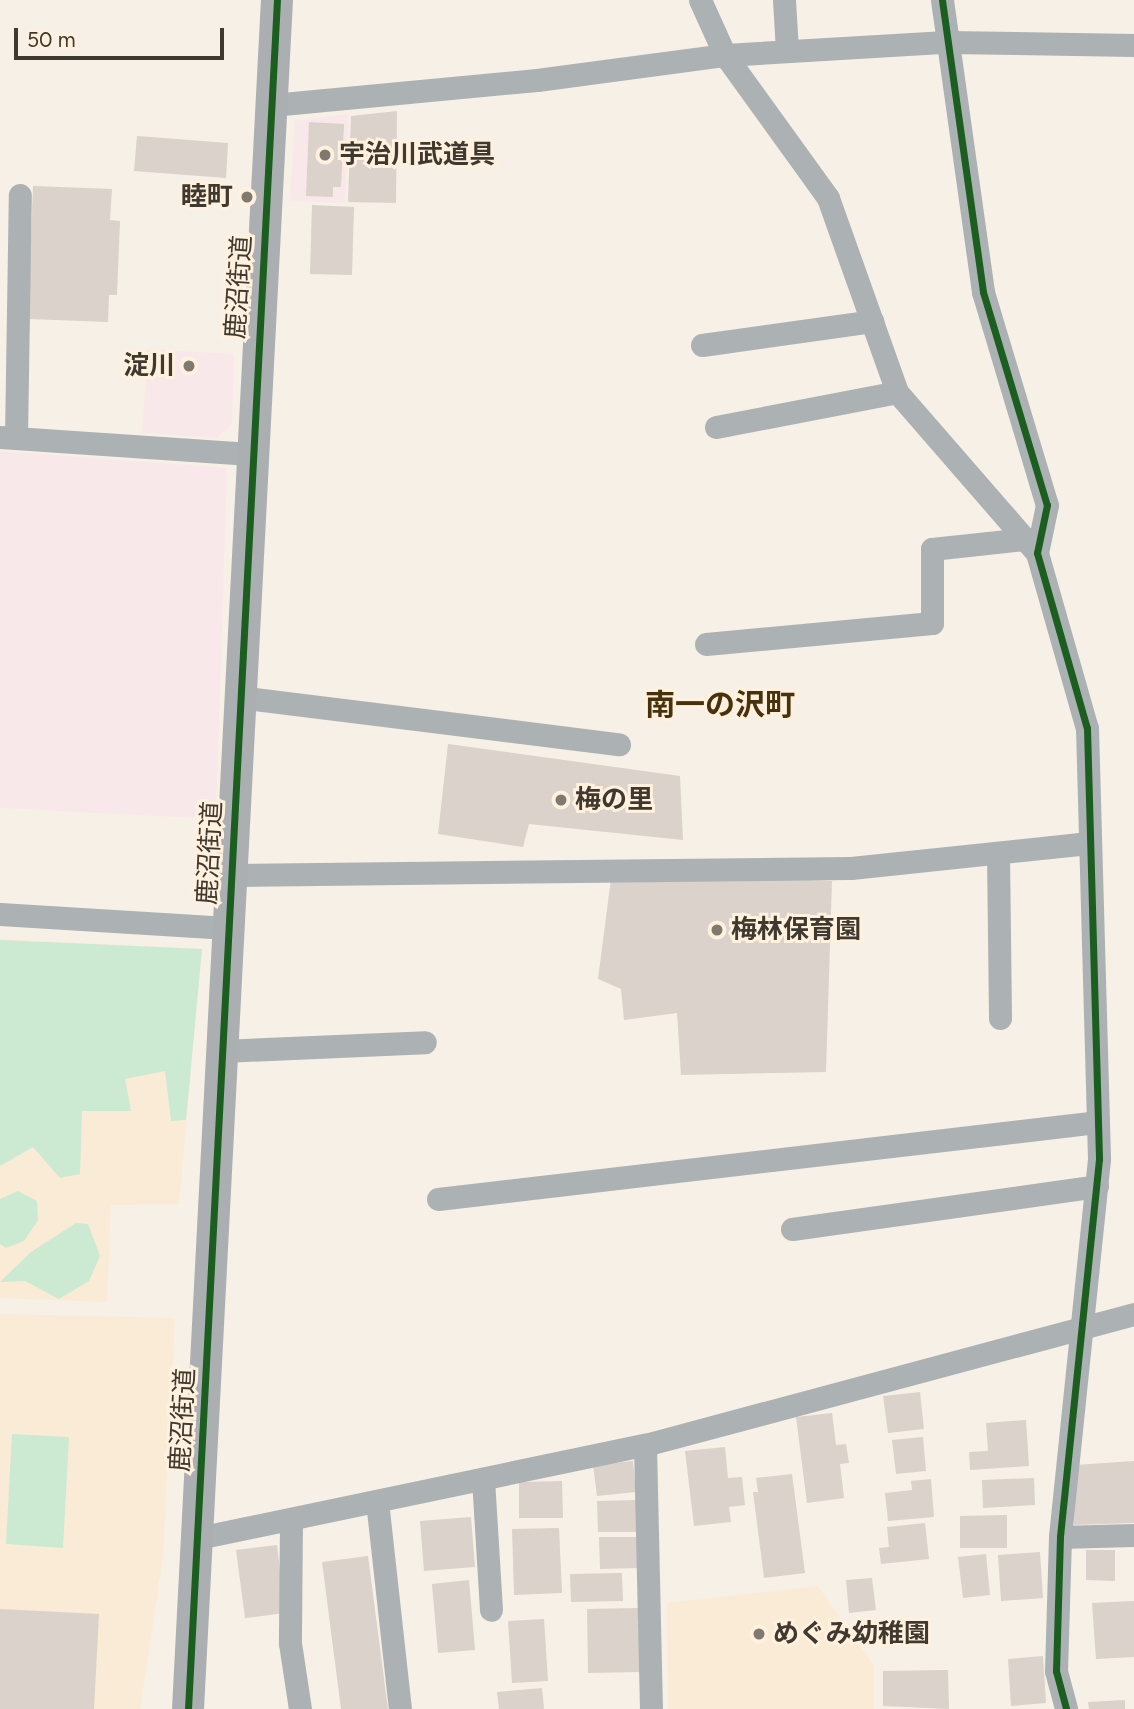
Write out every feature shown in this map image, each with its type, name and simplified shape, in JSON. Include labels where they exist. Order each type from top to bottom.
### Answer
[{"type":"street","name":"鹿沼街道","points":[[188,1709],[250,454],[277,0]]},
{"type":"street","points":[[700,0],[725,55],[828,198],[897,392],[1030,546],[1087,728],[1097,1186],[1060,1538],[1056,1671],[1066,1709]]},
{"type":"street","points":[[783,0],[788,51]]},
{"type":"street","points":[[942,0],[983,292],[1046,505],[1030,546]]},
{"type":"street","points":[[272,105],[537,80],[725,55],[946,42],[1134,45]]},
{"type":"street","points":[[20,195],[8,437],[250,454]]},
{"type":"street","points":[[702,345],[872,321]]},
{"type":"street","points":[[716,428],[897,392]]},
{"type":"street","points":[[706,645],[932,622],[932,549],[1030,546]]},
{"type":"street","points":[[239,697],[619,744]]},
{"type":"street","points":[[230,875],[851,868],[1089,843]]},
{"type":"street","points":[[998,853],[1000,1018]]},
{"type":"street","points":[[0,914],[228,928]]},
{"type":"street","points":[[222,1051],[425,1042]]},
{"type":"street","points":[[438,1199],[1097,1122]]},
{"type":"street","points":[[792,1229],[1097,1186]]},
{"type":"street","points":[[198,1538],[645,1445],[1134,1314]]},
{"type":"street","points":[[645,1445],[651,1709]]},
{"type":"street","points":[[483,1479],[491,1611]]},
{"type":"street","points":[[377,1501],[400,1709]]},
{"type":"street","points":[[291,1519],[290,1643],[300,1709]]},
{"type":"street","points":[[1060,1538],[1134,1535]]},
{"type":"shaded area","points":[[349,114],[345,203],[290,201],[295,121]]},
{"type":"shaded area","points":[[148,349],[234,354],[232,424],[217,438],[142,433]]},
{"type":"shaded area","points":[[0,451],[227,468],[216,819],[0,808]]},
{"type":"shaded area","points":[[0,939],[202,949],[179,1204],[111,1205],[107,1302],[0,1298]]},
{"type":"shaded area","points":[[0,1314],[175,1318],[163,1557],[140,1709],[0,1709]]},
{"type":"shaded area","name":"めぐみ幼稚園","points":[[818,1586],[874,1665],[874,1709],[668,1709],[667,1603]]},
{"type":"green space","points":[[0,940],[202,949],[186,1120],[171,1121],[165,1071],[125,1079],[131,1111],[82,1111],[80,1174],[60,1178],[33,1147],[0,1166]]},
{"type":"green space","points":[[18,1191],[37,1201],[38,1220],[24,1241],[6,1248],[0,1244],[0,1199]]},
{"type":"green space","points":[[76,1223],[88,1224],[100,1256],[89,1281],[59,1299],[25,1281],[0,1282],[31,1252]]},
{"type":"green space","points":[[12,1434],[69,1437],[63,1548],[6,1544]]},
{"type":"building","points":[[397,111],[396,203],[348,202],[351,116]]},
{"type":"building","name":"宇治川武道具","points":[[309,122],[344,124],[341,187],[333,187],[333,197],[306,196]]},
{"type":"building","points":[[137,136],[228,143],[226,178],[134,171]]},
{"type":"building","points":[[33,186],[112,189],[110,220],[120,221],[117,295],[109,295],[108,322],[28,319]]},
{"type":"building","points":[[312,205],[354,207],[352,275],[310,274]]},
{"type":"building","name":"梅の里","points":[[448,744],[680,776],[683,840],[529,824],[523,847],[438,834]]},
{"type":"building","name":"梅林保育園","points":[[612,871],[832,881],[826,1072],[681,1075],[677,1013],[624,1020],[621,989],[598,979]]},
{"type":"building","points":[[920,1392],[924,1429],[888,1433],[883,1396]]},
{"type":"building","points":[[832,1413],[836,1445],[846,1444],[849,1463],[840,1464],[844,1498],[807,1503],[796,1417]]},
{"type":"building","points":[[1026,1420],[1029,1466],[970,1470],[969,1452],[988,1451],[986,1423]]},
{"type":"building","points":[[923,1437],[926,1471],[896,1474],[892,1440]]},
{"type":"building","points":[[725,1447],[728,1478],[742,1477],[745,1505],[729,1507],[731,1522],[694,1526],[685,1451]]},
{"type":"building","points":[[633,1461],[636,1492],[597,1496],[593,1465]]},
{"type":"building","points":[[1134,1461],[1134,1523],[1074,1525],[1075,1465]]},
{"type":"building","points":[[792,1474],[805,1573],[764,1578],[753,1492],[758,1492],[756,1478]]},
{"type":"building","points":[[1034,1478],[1035,1505],[983,1508],[982,1480]]},
{"type":"building","points":[[931,1479],[934,1517],[888,1521],[885,1493],[912,1490],[911,1481]]},
{"type":"building","points":[[562,1481],[563,1518],[519,1518],[519,1482]]},
{"type":"building","points":[[637,1500],[638,1532],[598,1532],[597,1501]]},
{"type":"building","points":[[1007,1515],[1007,1548],[960,1548],[960,1516]]},
{"type":"building","points":[[471,1517],[475,1567],[424,1571],[420,1521]]},
{"type":"building","points":[[925,1523],[929,1559],[881,1564],[879,1548],[889,1547],[887,1527]]},
{"type":"building","points":[[559,1528],[562,1593],[514,1595],[512,1529]]},
{"type":"building","points":[[599,1537],[639,1537],[640,1568],[600,1569]]},
{"type":"building","points":[[277,1545],[285,1613],[245,1618],[236,1550]]},
{"type":"building","points":[[1086,1550],[1115,1550],[1115,1581],[1086,1580]]},
{"type":"building","points":[[1040,1552],[1043,1598],[1001,1601],[998,1555]]},
{"type":"building","points":[[986,1554],[990,1595],[963,1598],[958,1557]]},
{"type":"building","points":[[368,1556],[388,1709],[341,1709],[322,1562]]},
{"type":"building","points":[[622,1573],[623,1601],[571,1602],[570,1574]]},
{"type":"building","points":[[872,1578],[876,1610],[849,1613],[846,1580]]},
{"type":"building","points":[[469,1580],[475,1650],[438,1653],[432,1584]]},
{"type":"building","points":[[1134,1601],[1134,1657],[1096,1659],[1092,1603]]},
{"type":"building","points":[[638,1608],[640,1672],[588,1673],[587,1609]]},
{"type":"building","points":[[0,1609],[99,1614],[94,1709],[0,1709]]},
{"type":"building","points":[[544,1619],[548,1681],[512,1683],[508,1621]]},
{"type":"building","points":[[1043,1656],[1046,1703],[1011,1706],[1008,1659]]},
{"type":"building","points":[[948,1670],[949,1709],[883,1706],[883,1671]]},
{"type":"building","points":[[542,1688],[544,1709],[499,1709],[497,1692]]},
{"type":"building","points":[[1125,1700],[1125,1709],[1089,1709],[1088,1702]]},
{"type":"cycle path","points":[[188,1709],[277,0]]},
{"type":"cycle path","points":[[942,0],[983,292],[1047,505],[1037,553],[1087,728],[1099,1159],[1060,1537],[1056,1671],[1066,1709]]},
{"type":"place","name":"宇治川武道具","points":[[325,155]]},
{"type":"place","name":"睦町","points":[[247,197]]},
{"type":"place","name":"淀川","points":[[189,366]]},
{"type":"place","name":"梅の里","points":[[561,800]]},
{"type":"place","name":"梅林保育園","points":[[717,930]]},
{"type":"place","name":"めぐみ幼稚園","points":[[759,1634]]},
{"type":"district","name":"南一の沢町","points":[[720,705]]}]
